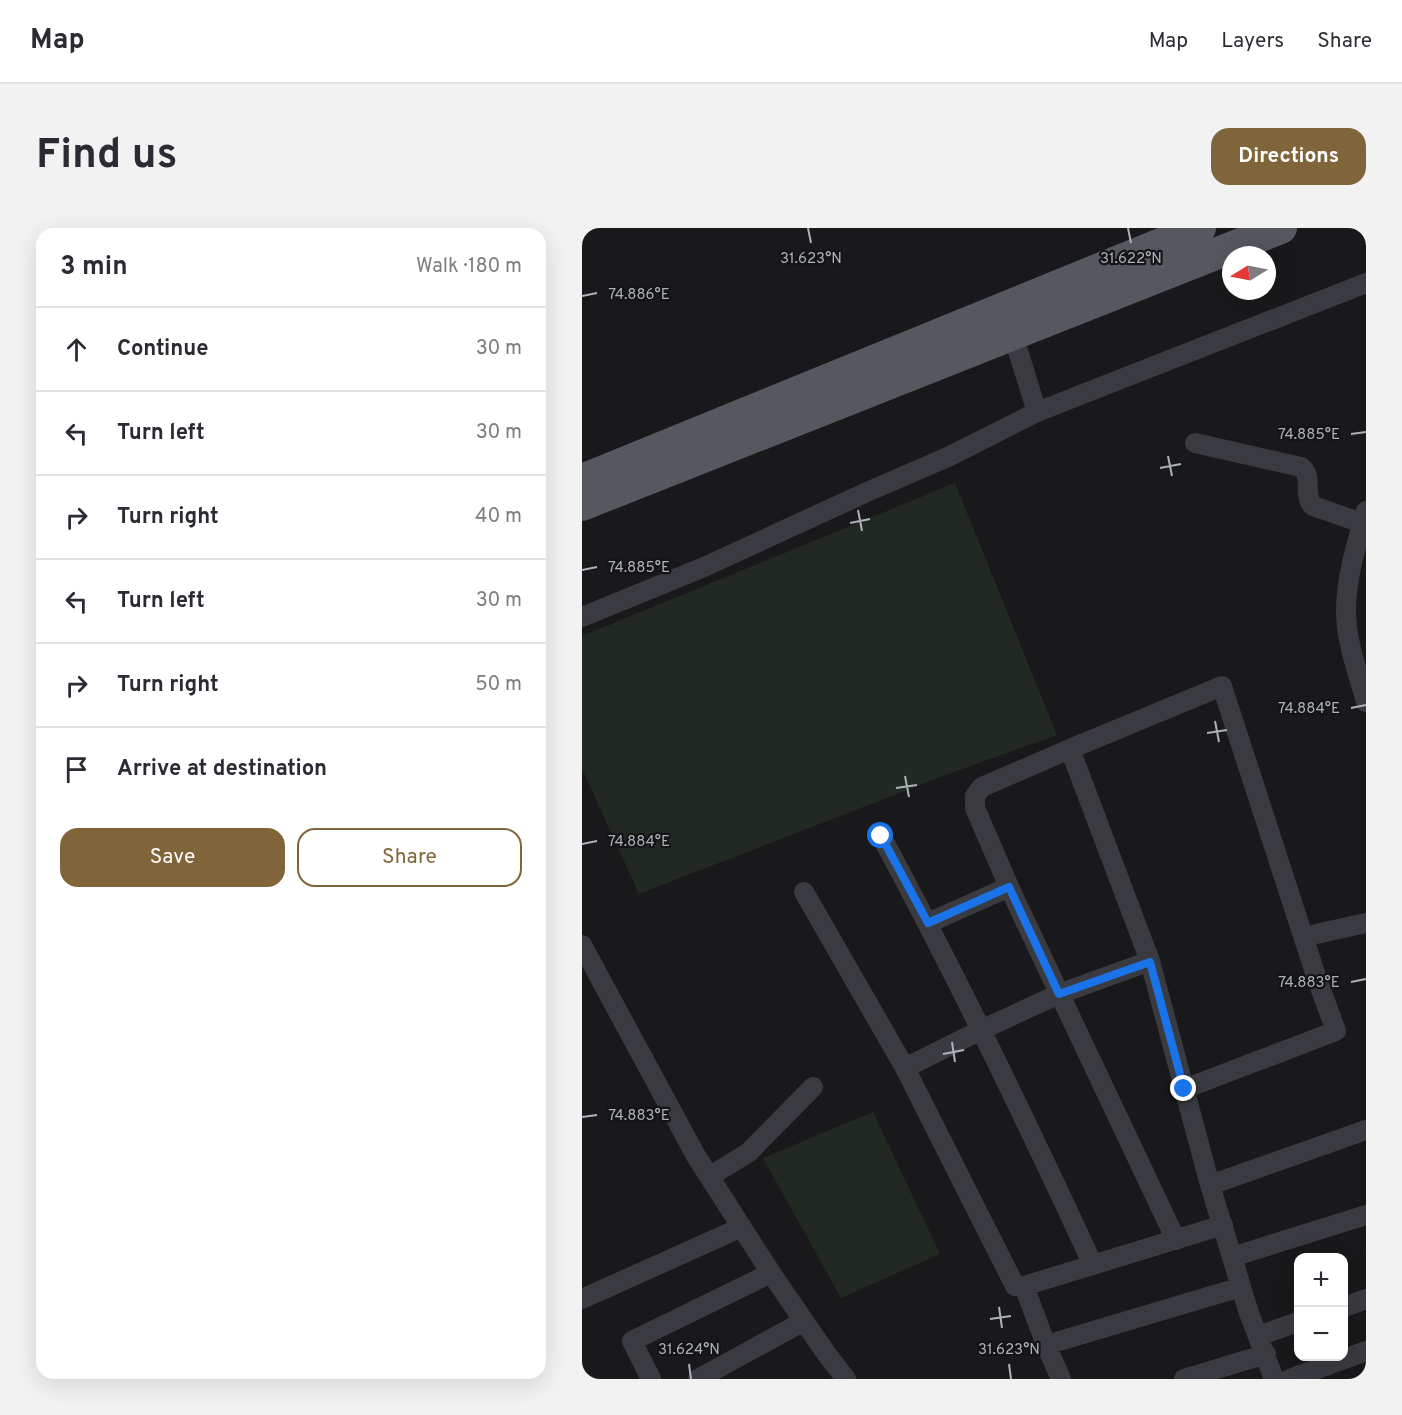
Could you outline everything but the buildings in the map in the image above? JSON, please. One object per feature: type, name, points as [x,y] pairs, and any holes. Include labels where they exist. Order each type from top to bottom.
[{"type":"main road","points":[[582,480],[1200,228]]},
{"type":"main road","points":[[582,505],[1281,228]]},
{"type":"street","points":[[582,617],[704,567],[950,456],[1037,412],[1366,283]]},
{"type":"street","points":[[1013,334],[1037,412]]},
{"type":"street","points":[[1195,442],[1300,467],[1305,470],[1308,497],[1313,506],[1364,517],[1361,549],[1349,580],[1346,611],[1350,645],[1366,702]]},
{"type":"street","points":[[1176,1240],[1009,887],[975,808],[975,796],[982,787],[1222,686],[1336,1031],[1184,1089]]},
{"type":"street","points":[[1070,749],[1150,962],[1210,1185],[1241,1287],[1274,1379]]},
{"type":"street","points":[[881,836],[928,923],[981,1030],[1093,1265]]},
{"type":"street","points":[[928,923],[1009,887]]},
{"type":"street","points":[[804,892],[905,1068],[1015,1286],[1024,1286],[1223,1225]]},
{"type":"street","points":[[1316,934],[1366,923]]},
{"type":"street","points":[[582,945],[696,1156],[771,1273],[846,1379]]},
{"type":"street","points":[[905,1068],[1059,994],[1150,962]]},
{"type":"street","points":[[710,1176],[755,1147],[793,1105],[813,1087]]},
{"type":"street","points":[[1210,1185],[1366,1130]]},
{"type":"street","points":[[1232,1257],[1366,1215]]},
{"type":"street","points":[[582,1299],[742,1227]]},
{"type":"street","points":[[651,1379],[632,1341],[771,1273]]},
{"type":"street","points":[[1024,1286],[1061,1379]]},
{"type":"street","points":[[1046,1345],[1241,1287]]},
{"type":"street","points":[[1348,1305],[1366,1299]]},
{"type":"street","points":[[698,1379],[804,1321]]},
{"type":"street","points":[[1184,1379],[1262,1345],[1294,1325]]},
{"type":"street","points":[[1290,1379],[1366,1351]]},
{"type":"shaded area","points":[[955,483],[1057,735],[954,772],[639,894],[584,773],[582,773],[582,636]]},
{"type":"shaded area","points":[[873,1112],[940,1254],[841,1298],[763,1158]]},
{"type":"route","points":[[881,836],[928,923],[1009,887],[1059,994],[1150,962],[1184,1089]]}]
